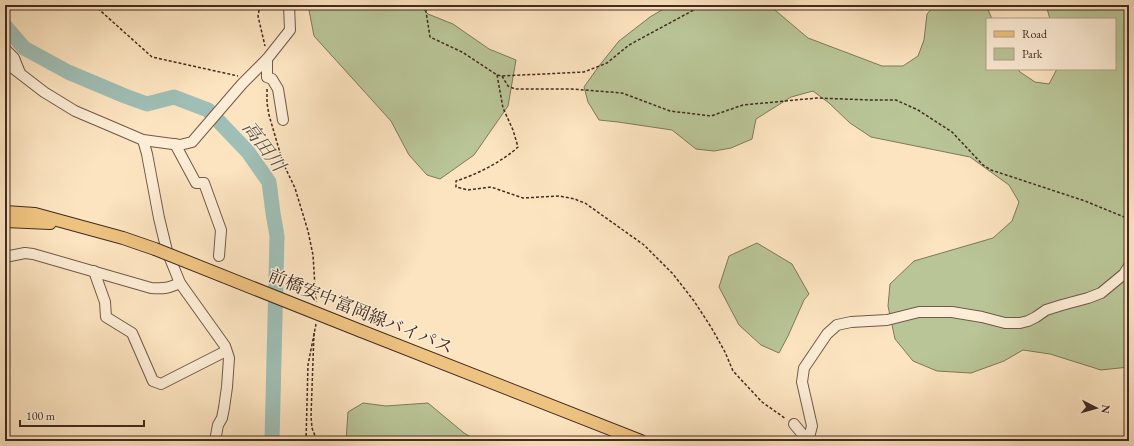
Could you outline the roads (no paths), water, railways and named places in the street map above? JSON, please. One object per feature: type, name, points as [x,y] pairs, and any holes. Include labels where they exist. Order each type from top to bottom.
[{"type":"main road","name":"前橋安中富岡線バイパス","points":[[5,212],[35,214],[123,238],[156,249],[641,441]]},
{"type":"main road","name":"前橋安中富岡線バイパス","points":[[5,220],[33,223],[65,223]]},
{"type":"street","points":[[5,62],[44,92],[75,111],[144,140],[180,145],[192,142],[290,30],[289,5]]},
{"type":"street","points":[[5,49],[14,58],[20,73]]},
{"type":"street","points":[[267,58],[267,77],[272,79],[278,89],[283,120]]},
{"type":"street","points":[[144,140],[163,237],[180,283],[225,346],[229,358],[227,387],[222,418],[218,425],[215,441]]},
{"type":"street","points":[[174,144],[196,183],[204,183],[221,230],[219,256]]},
{"type":"street","points":[[5,257],[25,253],[33,254],[151,288],[169,288],[180,283]]},
{"type":"street","points":[[794,424],[808,441],[812,426],[802,382],[804,368],[827,334],[837,325],[851,322],[887,320],[919,312],[952,312],[1005,323],[1020,323],[1036,317],[1046,310],[1101,293],[1124,274],[1129,266]]},
{"type":"street","points":[[94,271],[105,302],[106,317],[132,333],[153,381],[161,384],[226,351]]},
{"type":"waterway","name":"高田川","points":[[5,26],[24,48],[68,72],[125,96],[147,104],[174,97],[208,110],[248,152],[269,182],[277,236],[272,441]]}]
